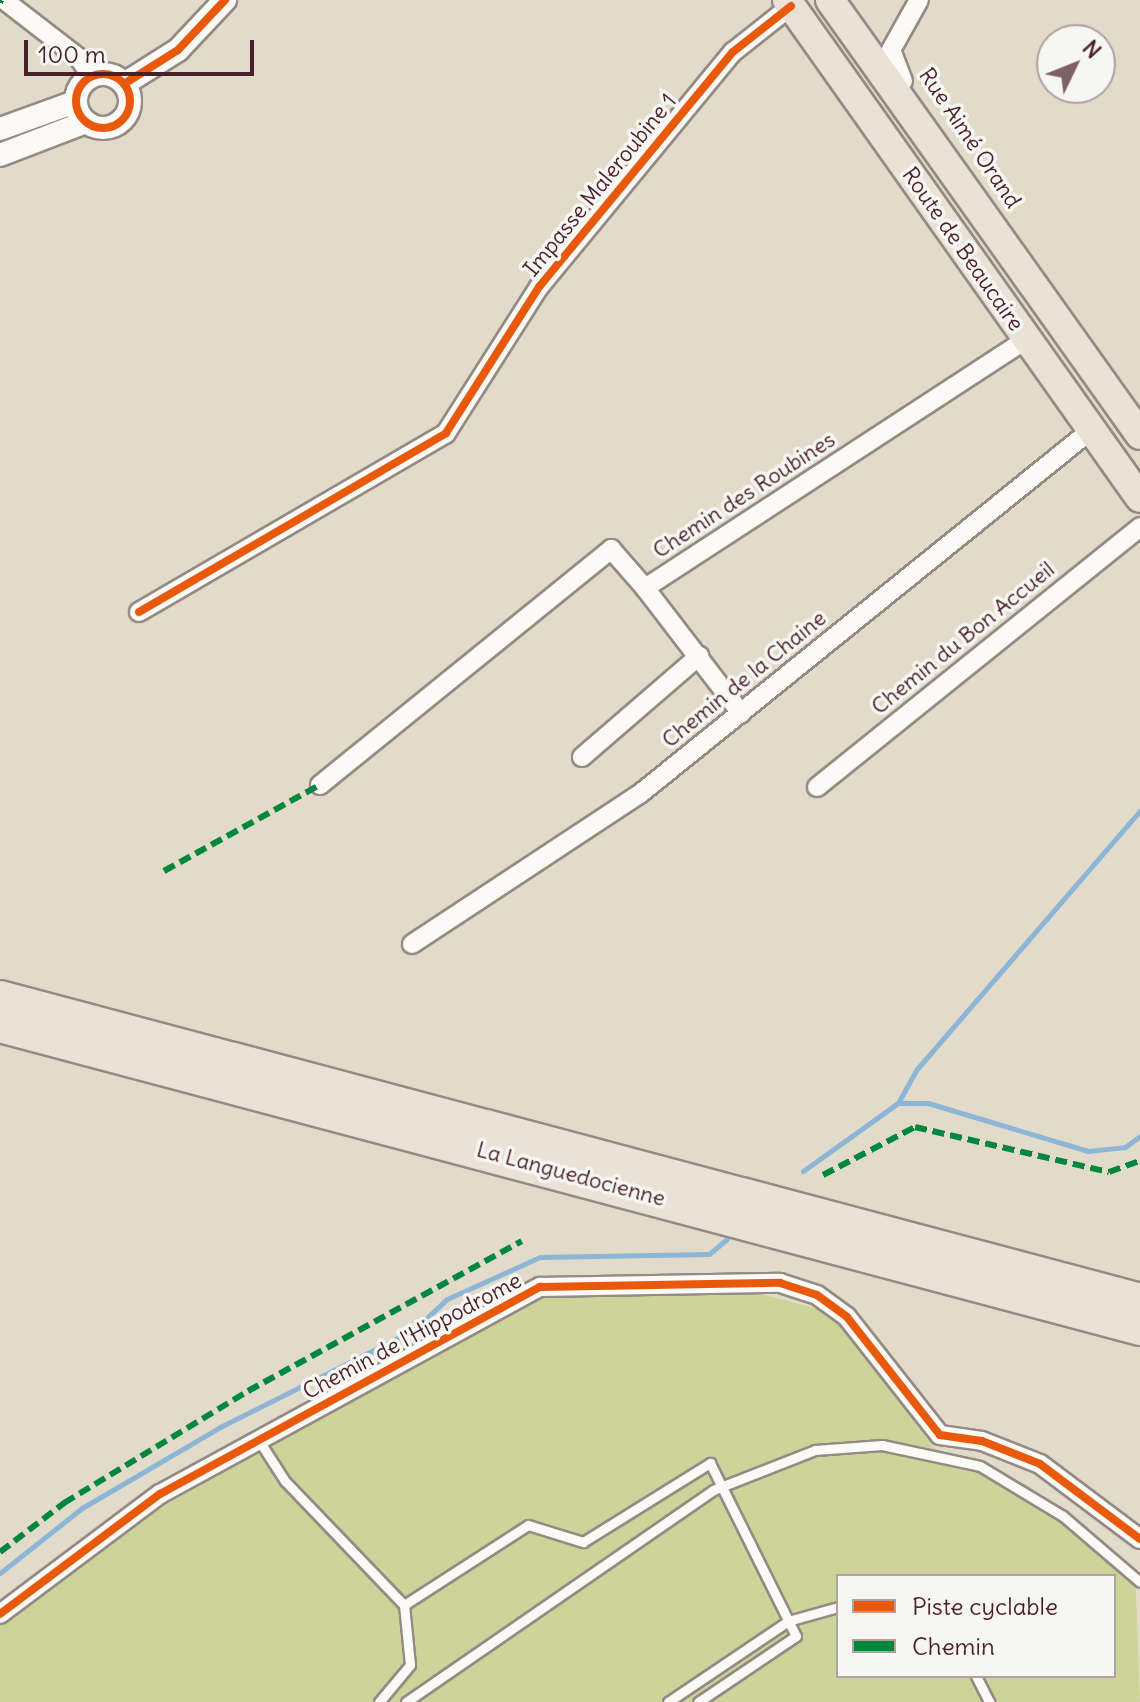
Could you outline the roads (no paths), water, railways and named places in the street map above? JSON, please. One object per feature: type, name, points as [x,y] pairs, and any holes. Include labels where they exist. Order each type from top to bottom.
[{"type":"highway","name":"La Languedocienne","points":[[0,997],[1140,1300]]},
{"type":"highway","name":"La Languedocienne","points":[[0,1026],[1140,1329]]},
{"type":"main road","name":"Route de Beaucaire","points":[[830,0],[1140,435]]},
{"type":"main road","name":"Route de Beaucaire","points":[[789,3],[1140,498]]},
{"type":"street","points":[[4,0],[79,58],[91,76]]},
{"type":"street","points":[[124,84],[178,50],[225,0]]},
{"type":"street","name":"Rue Aimé Orand","points":[[919,0],[895,34],[891,65],[993,211],[1018,262]]},
{"type":"street","name":"Impasse Maleroubine 1","points":[[139,612],[446,433],[539,287],[733,52],[789,3]]},
{"type":"street","points":[[0,155],[86,122],[119,123],[129,109],[124,84],[109,74],[91,76]]},
{"type":"street","points":[[0,129],[75,102],[91,76]]},
{"type":"street","points":[[75,102],[86,122]]},
{"type":"street","name":"Chemin des Roubines","points":[[320,785],[611,549],[645,588],[1027,339]]},
{"type":"street","name":"Chemin de la Chaine","points":[[412,944],[641,793],[1091,430]]},
{"type":"street","name":"Chemin du Bon Accueil","points":[[817,787],[1140,527]]},
{"type":"street","points":[[645,588],[741,713]]},
{"type":"street","points":[[582,757],[699,656]]},
{"type":"street","name":"Chemin de l'Hippodrome","points":[[0,1614],[160,1494],[540,1287],[780,1283],[817,1295],[847,1317],[940,1435],[982,1441],[1040,1464],[1140,1539]]},
{"type":"lane","points":[[257,1439],[285,1481],[404,1605],[410,1665],[379,1702]]},
{"type":"lane","points":[[406,1702],[721,1485],[815,1450],[929,1450],[1024,1489],[1140,1582]]},
{"type":"lane","points":[[404,1605],[528,1525],[583,1542],[710,1463],[796,1636],[698,1702]]},
{"type":"lane","points":[[668,1702],[788,1621],[836,1608]]},
{"type":"lane","points":[[977,1678],[989,1702]]},
{"type":"waterway","points":[[898,1103],[917,1069],[1140,811]]},
{"type":"waterway","points":[[803,1171],[898,1103],[928,1103],[1088,1151],[1125,1147],[1140,1136]]},
{"type":"waterway","points":[[0,1573],[82,1508],[220,1427],[414,1330],[447,1299],[540,1257],[709,1254],[727,1239]]}]
